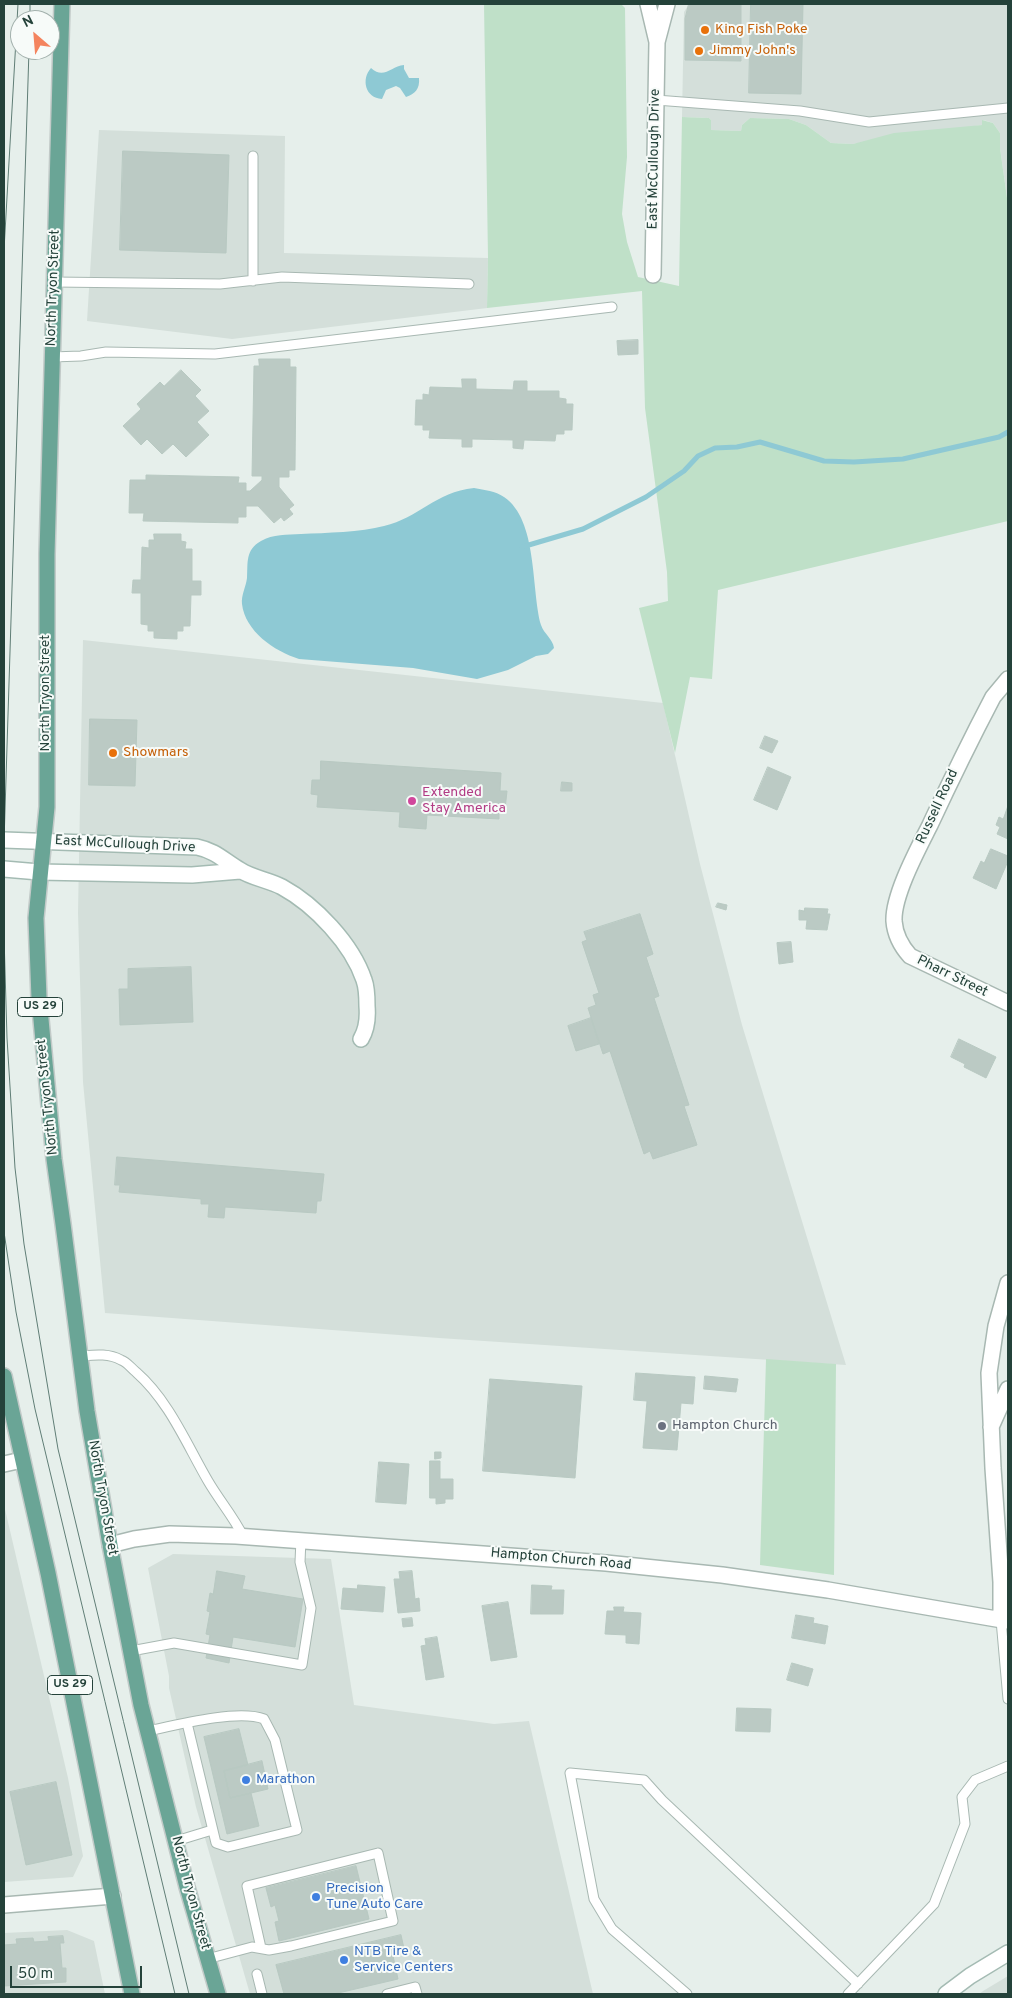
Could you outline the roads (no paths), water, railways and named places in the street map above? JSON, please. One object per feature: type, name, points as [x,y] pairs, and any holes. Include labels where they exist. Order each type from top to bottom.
[{"type":"main road","name":"North Tryon Street","points":[[62,4],[61,114],[54,282],[47,554],[46,807],[36,918],[39,998],[54,1159],[87,1411],[110,1545],[148,1731],[207,1959],[218,1994]]},
{"type":"main road","name":"US 29","points":[[4,1376],[48,1573],[132,1994]]},
{"type":"street","name":"East McCullough Drive","points":[[648,4],[657,42]]},
{"type":"street","name":"East McCullough Drive","points":[[653,275],[657,42],[667,4]]},
{"type":"street","name":"Russell Road","points":[[900,943],[895,931],[895,914],[901,892],[916,854],[992,697],[1008,679]]},
{"type":"street","name":"East McCullough Drive","points":[[4,840],[196,847],[221,856],[240,871],[282,887],[303,901],[322,918],[338,936],[359,967],[365,981],[367,1003],[367,1025],[361,1039]]},
{"type":"street","name":"East McCullough Drive","points":[[4,869],[39,872],[192,875],[240,871]]},
{"type":"street","name":"Pharr Street","points":[[900,943],[910,956],[916,960],[1008,1004]]},
{"type":"street","points":[[1004,1620],[988,1394],[990,1356],[1008,1282]]},
{"type":"street","points":[[991,1428],[1008,1390]]},
{"type":"street","points":[[4,1464],[22,1460]]},
{"type":"street","name":"Hampton Church Road","points":[[110,1545],[134,1539],[170,1534],[242,1536],[611,1564],[722,1575],[835,1591],[1004,1620]]},
{"type":"street","points":[[4,1905],[113,1896]]},
{"type":"street","points":[[946,1994],[970,1976],[1008,1953]]},
{"type":"lane","points":[[656,100],[800,111],[869,122],[1008,108]]},
{"type":"lane","points":[[253,281],[254,156]]},
{"type":"lane","points":[[54,282],[220,284],[282,277],[469,284]]},
{"type":"lane","points":[[52,357],[81,356],[106,352],[215,354],[612,307]]},
{"type":"lane","points":[[80,1356],[116,1357],[124,1361],[148,1383],[166,1407],[209,1483],[234,1520],[242,1536]]},
{"type":"lane","points":[[131,1651],[174,1643],[302,1665],[311,1608],[300,1562],[301,1540]]},
{"type":"lane","points":[[1004,1620],[1008,1699]]},
{"type":"lane","points":[[148,1731],[186,1723],[231,1717],[252,1716],[264,1719],[275,1740],[297,1830],[228,1847],[216,1843],[186,1723]]},
{"type":"lane","points":[[848,1994],[934,1904],[965,1824],[962,1797],[975,1780],[1008,1766]]},
{"type":"lane","points":[[686,1994],[612,1929],[594,1899],[570,1773],[644,1780],[662,1800],[858,1984]]},
{"type":"lane","points":[[176,1841],[212,1830]]},
{"type":"lane","points":[[207,1959],[252,1947],[269,1950],[291,1946],[393,1921],[378,1853],[247,1886],[261,1948]]},
{"type":"lane","points":[[257,1974],[262,1994]]},
{"type":"lane","points":[[387,1994],[415,1987],[417,1994]]},
{"type":"water","points":[[404,65],[409,78],[419,78],[418,88],[414,93],[406,97],[400,88],[396,86],[386,90],[382,99],[376,98],[368,92],[366,77],[371,68],[384,73]]},
{"type":"water","points":[[474,488],[493,492],[504,497],[515,508],[523,522],[532,556],[541,625],[554,648],[548,654],[536,656],[508,670],[477,679],[413,668],[299,659],[280,651],[262,639],[249,623],[244,614],[242,597],[250,553],[252,548],[261,541],[280,535],[332,533],[384,526],[407,517],[448,494]]},
{"type":"waterway","points":[[522,547],[583,529],[646,497],[684,471],[698,456],[715,448],[737,447],[760,442],[824,461],[854,462],[903,459],[999,437],[1008,432]]},
{"type":"tram line","points":[[4,250],[18,4]]},
{"type":"tram line","points":[[30,4],[30,10]]},
{"type":"tram line","points":[[4,842],[29,60]]},
{"type":"tram line","points":[[4,936],[7,1038],[15,1168],[24,1244],[58,1449],[189,1994]]},
{"type":"tram line","points":[[4,1232],[16,1312],[35,1409],[175,1994]]},
{"type":"place","name":"King Fish Poke","points":[[705,30]]},
{"type":"place","name":"Jimmy John's","points":[[699,51]]},
{"type":"place","name":"Showmars","points":[[113,753]]},
{"type":"place","name":"Extended Stay America","points":[[412,801]]},
{"type":"place","name":"Hampton Church","points":[[662,1426]]},
{"type":"place","name":"Marathon","points":[[246,1780]]},
{"type":"place","name":"Precision Tune Auto Care","points":[[316,1897]]},
{"type":"place","name":"NTB Tire & Service Centers","points":[[344,1960]]}]
